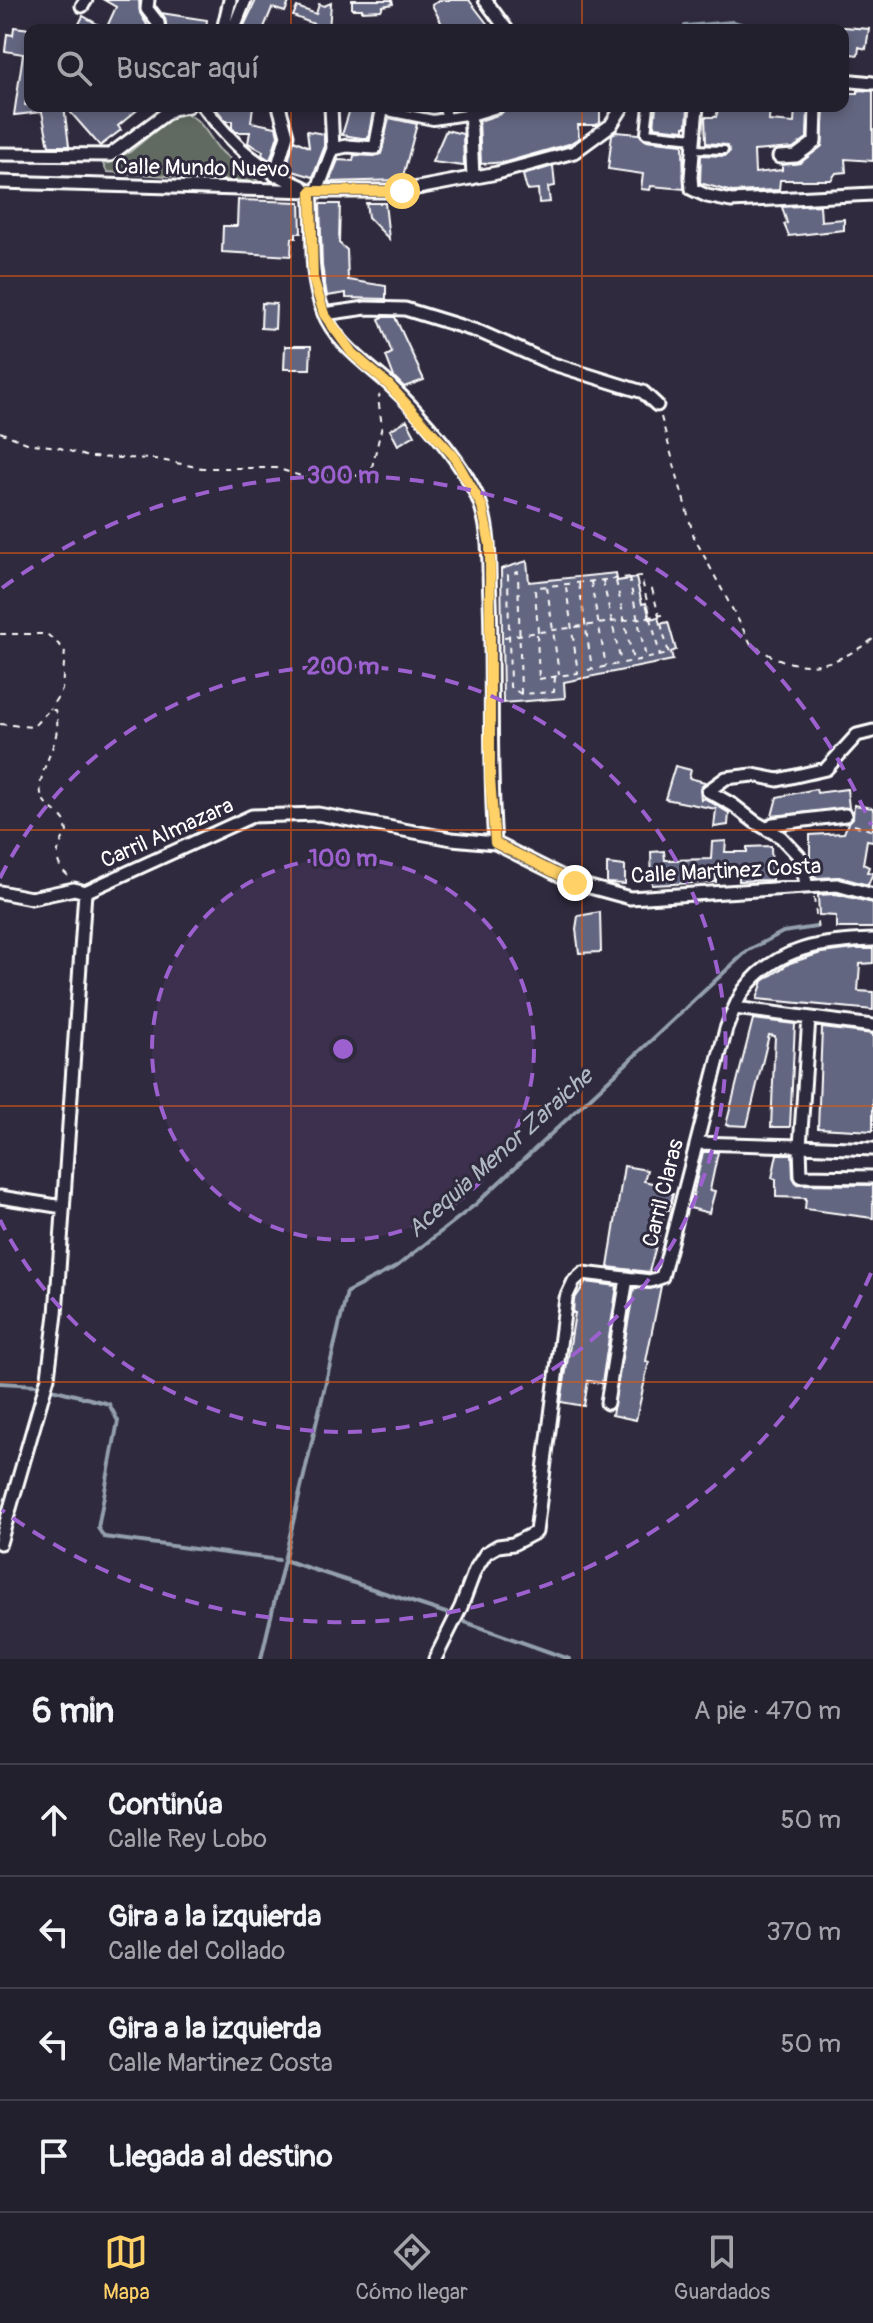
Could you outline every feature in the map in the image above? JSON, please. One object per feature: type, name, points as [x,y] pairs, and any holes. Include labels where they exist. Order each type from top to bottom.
[{"type":"street","points":[[148,0],[147,9],[158,24]]},
{"type":"street","points":[[224,24],[230,0]]},
{"type":"street","points":[[235,24],[245,0]]},
{"type":"street","points":[[485,0],[503,24]]},
{"type":"street","points":[[849,81],[873,83]]},
{"type":"street","name":"Calle Mundo Nuevo","points":[[0,154],[110,155],[168,112]]},
{"type":"street","name":"Calle Mundo Nuevo","points":[[208,112],[230,142],[275,175],[314,191]]},
{"type":"street","points":[[275,175],[287,135],[281,112]]},
{"type":"street","points":[[331,112],[333,149],[314,191],[313,278],[324,314],[352,353],[389,385],[453,455],[482,506],[490,545],[490,778],[495,843]]},
{"type":"street","points":[[333,149],[347,146],[375,148],[382,112]]},
{"type":"street","points":[[400,112],[433,120],[465,112]]},
{"type":"street","points":[[445,112],[447,118]]},
{"type":"street","points":[[471,112],[473,178]]},
{"type":"street","points":[[314,191],[402,191],[473,178],[574,152],[611,125],[619,112]]},
{"type":"street","points":[[648,112],[646,133],[694,144]]},
{"type":"street","points":[[697,112],[692,189],[714,198],[742,201],[873,194]]},
{"type":"street","points":[[779,157],[796,156],[815,142],[816,112]]},
{"type":"street","name":"Calle Mundo Nuevo","points":[[0,182],[314,191]]},
{"type":"street","points":[[324,314],[366,308],[405,309],[480,332],[550,363],[643,392],[657,405]]},
{"type":"street","points":[[810,886],[799,856],[781,837],[708,791],[726,778],[753,775],[778,780],[826,769],[857,735],[873,731]]},
{"type":"street","points":[[857,735],[873,738]]},
{"type":"street","name":"Carril Almazara","points":[[0,892],[31,898],[80,891],[252,816],[318,814],[452,839],[495,843]]},
{"type":"street","points":[[768,830],[773,824],[850,820]]},
{"type":"street","name":"Calle Martinez Costa","points":[[495,843],[575,883],[630,898],[837,885],[873,895]]},
{"type":"street","points":[[0,1543],[48,1377],[56,1314],[80,891]]},
{"type":"street","name":"Carril Claras","points":[[435,1659],[475,1570],[486,1553],[536,1532],[566,1298],[574,1281],[583,1273],[650,1281],[662,1277],[726,1029],[743,991],[774,959],[828,941],[873,940]]},
{"type":"street","points":[[735,1008],[873,1026]]},
{"type":"street","points":[[809,1018],[800,1146],[801,1176],[873,1177]]},
{"type":"street","points":[[697,1143],[873,1149]]},
{"type":"street","points":[[0,1197],[63,1207]]},
{"type":"street","points":[[607,1403],[627,1278]]},
{"type":"lane","points":[[694,144],[724,150]]},
{"type":"path","points":[[0,432],[27,443],[57,447],[88,457],[155,459],[202,468],[276,468],[307,478],[370,475],[382,426],[378,398],[389,385]]},
{"type":"path","points":[[657,405],[672,448],[694,537],[751,644],[767,655],[795,664],[828,664],[845,659],[873,639]]},
{"type":"path","points":[[521,694],[518,572],[508,575],[510,687],[521,694],[554,692],[557,676],[547,587]]},
{"type":"path","points":[[565,586],[578,673],[539,680],[535,591],[539,587],[641,576],[660,656]]},
{"type":"path","points":[[629,578],[647,659]]},
{"type":"path","points":[[616,579],[634,662]]},
{"type":"path","points":[[603,581],[621,664]]},
{"type":"path","points":[[591,582],[606,667]]},
{"type":"path","points":[[579,584],[590,670],[669,652],[651,585]]},
{"type":"path","points":[[491,639],[661,616]]},
{"type":"path","points":[[0,634],[47,634],[65,650],[62,690],[49,710],[33,727],[0,724]]},
{"type":"path","points":[[49,710],[55,710],[59,718],[55,745],[44,769],[41,795],[50,809],[64,819],[67,832],[58,845],[56,857],[80,891]]},
{"type":"path","points":[[850,820],[873,831]]},
{"type":"path","points":[[810,886],[819,934]]},
{"type":"green space","points":[[177,113],[184,113],[196,120],[219,149],[259,182],[107,172],[103,164],[130,152]]},
{"type":"building","points":[[104,0],[139,0],[140,13],[146,24],[108,24],[116,7]]},
{"type":"building","points":[[256,0],[290,0],[285,12],[272,8],[265,24],[245,24]]},
{"type":"building","points":[[352,0],[392,0],[393,4],[383,6],[381,10],[362,11],[352,9]]},
{"type":"building","points":[[441,0],[469,0],[487,24],[442,24],[432,5]]},
{"type":"building","points":[[331,3],[329,24],[314,24],[293,16],[297,7],[316,14],[319,4],[324,6]]},
{"type":"building","points":[[161,13],[207,20],[207,24],[166,24]]},
{"type":"building","points":[[83,16],[97,24],[79,24]]},
{"type":"building","points":[[14,27],[24,28],[24,112],[42,112],[14,115],[23,54],[5,51],[7,34],[13,35]]},
{"type":"building","points":[[849,27],[869,29],[866,49],[859,47],[858,55],[849,54]]},
{"type":"building","points":[[858,90],[873,91],[873,161],[845,159],[846,172],[836,173],[831,180],[780,180],[779,190],[732,192],[700,183],[701,155],[725,156],[730,151],[726,145],[706,143],[705,117],[716,117],[717,112],[770,112],[769,121],[794,123],[795,112],[808,112],[807,138],[793,148],[754,151],[755,173],[782,170],[782,165],[800,163],[822,146],[824,112],[849,112],[849,93],[858,93]]},
{"type":"building","points":[[42,112],[65,112],[69,146],[49,146]]},
{"type":"building","points":[[70,112],[135,112],[118,126],[121,130],[100,146]]},
{"type":"building","points":[[219,112],[252,112],[251,122],[276,127],[278,135],[270,160],[262,155],[263,151],[248,143],[250,132],[236,132],[232,121],[226,121]]},
{"type":"building","points":[[349,112],[373,112],[368,139],[342,135]]},
{"type":"building","points":[[600,112],[600,123],[578,125],[579,138],[569,144],[506,162],[481,164],[479,121],[501,114]]},
{"type":"building","points":[[656,112],[688,112],[684,130],[654,127]]},
{"type":"building","points":[[389,118],[417,124],[402,180],[329,182],[338,160],[353,161],[354,155],[381,154]]},
{"type":"building","points":[[446,130],[463,134],[464,166],[432,162]]},
{"type":"building","points":[[307,131],[324,134],[324,148],[313,177],[286,169],[294,140],[309,147]]},
{"type":"building","points":[[612,134],[639,134],[645,140],[683,144],[684,189],[651,186],[650,190],[641,189],[643,174],[608,169]]},
{"type":"building","points":[[553,166],[555,186],[548,187],[550,202],[539,203],[538,189],[527,190],[523,175]]},
{"type":"building","points":[[238,200],[300,202],[301,233],[296,233],[296,238],[292,238],[291,256],[222,252],[223,226],[237,226]]},
{"type":"building","points":[[366,203],[385,203],[389,239],[368,217]]},
{"type":"building","points":[[320,204],[340,204],[339,243],[347,250],[348,280],[386,286],[386,299],[346,298],[346,293],[327,296],[322,266]]},
{"type":"building","points":[[820,205],[821,221],[844,219],[844,230],[789,236],[782,207]]},
{"type":"building","points":[[262,303],[276,304],[275,329],[261,328]]},
{"type":"building","points":[[395,317],[424,380],[404,387],[394,377],[386,356],[392,353],[379,319]]},
{"type":"building","points":[[285,346],[311,346],[310,369],[284,369]]},
{"type":"building","points":[[407,420],[415,435],[398,445],[390,430]]},
{"type":"building","points":[[527,561],[529,582],[616,573],[617,581],[636,578],[642,604],[646,603],[650,619],[658,617],[660,624],[668,622],[676,650],[671,652],[673,660],[564,682],[565,698],[503,703],[501,569]]},
{"type":"building","points":[[675,766],[691,770],[689,778],[705,782],[700,788],[701,800],[704,798],[729,813],[728,825],[714,827],[716,809],[665,799]]},
{"type":"building","points":[[816,789],[817,793],[847,789],[849,808],[772,816],[777,797]]},
{"type":"building","points":[[854,805],[873,808],[873,841],[867,840],[863,864],[869,867],[867,872],[873,873],[868,885],[839,877],[818,878],[813,875],[810,863],[810,835],[844,833],[853,818]]},
{"type":"building","points":[[726,841],[725,852],[747,852],[747,847],[771,846],[772,880],[739,881],[739,873],[716,873],[716,882],[652,885],[651,852],[664,851],[665,860],[711,859],[712,842]]},
{"type":"building","points":[[607,864],[625,866],[625,884],[607,883]]},
{"type":"building","points":[[836,894],[873,903],[873,928],[836,928],[836,916],[819,915],[818,895]]},
{"type":"building","points":[[600,912],[601,952],[579,953],[578,916]]},
{"type":"building","points":[[873,949],[873,963],[860,964],[858,991],[873,992],[873,1010],[757,999],[763,981],[790,963],[821,953]]},
{"type":"building","points":[[753,1019],[795,1024],[790,1127],[771,1127],[775,1036],[769,1035],[747,1126],[726,1125]]},
{"type":"building","points":[[822,1028],[873,1034],[873,1131],[818,1128]]},
{"type":"building","points":[[703,1152],[718,1152],[710,1190],[715,1191],[709,1213],[690,1208]]},
{"type":"building","points":[[777,1154],[792,1154],[793,1177],[797,1184],[873,1185],[873,1218],[805,1209],[806,1198],[776,1197],[776,1179],[772,1178]]},
{"type":"building","points":[[624,1166],[647,1170],[644,1181],[656,1184],[655,1189],[673,1194],[649,1272],[608,1267]]},
{"type":"building","points":[[586,1282],[617,1286],[602,1383],[588,1381],[584,1406],[561,1402],[575,1313],[574,1300]]},
{"type":"building","points":[[661,1286],[636,1420],[612,1415],[634,1288]]},
{"type":"waterway","name":"Acequia Menor Zaraiche","points":[[709,24],[740,24]]},
{"type":"waterway","name":"Acequia Menor Zaraiche","points":[[261,1659],[347,1292],[396,1267],[476,1204],[747,951],[783,932],[816,927]]},
{"type":"waterway","points":[[0,1383],[36,1385]]},
{"type":"waterway","points":[[52,1389],[109,1404],[118,1421],[98,1528],[104,1537],[279,1560]]},
{"type":"waterway","points":[[287,1561],[452,1615]]},
{"type":"waterway","points":[[465,1622],[569,1659]]},
{"type":"route","points":[[402,191],[311,191],[313,278],[324,314],[352,353],[389,385],[453,455],[482,506],[490,545],[490,778],[495,843],[575,883]]}]
